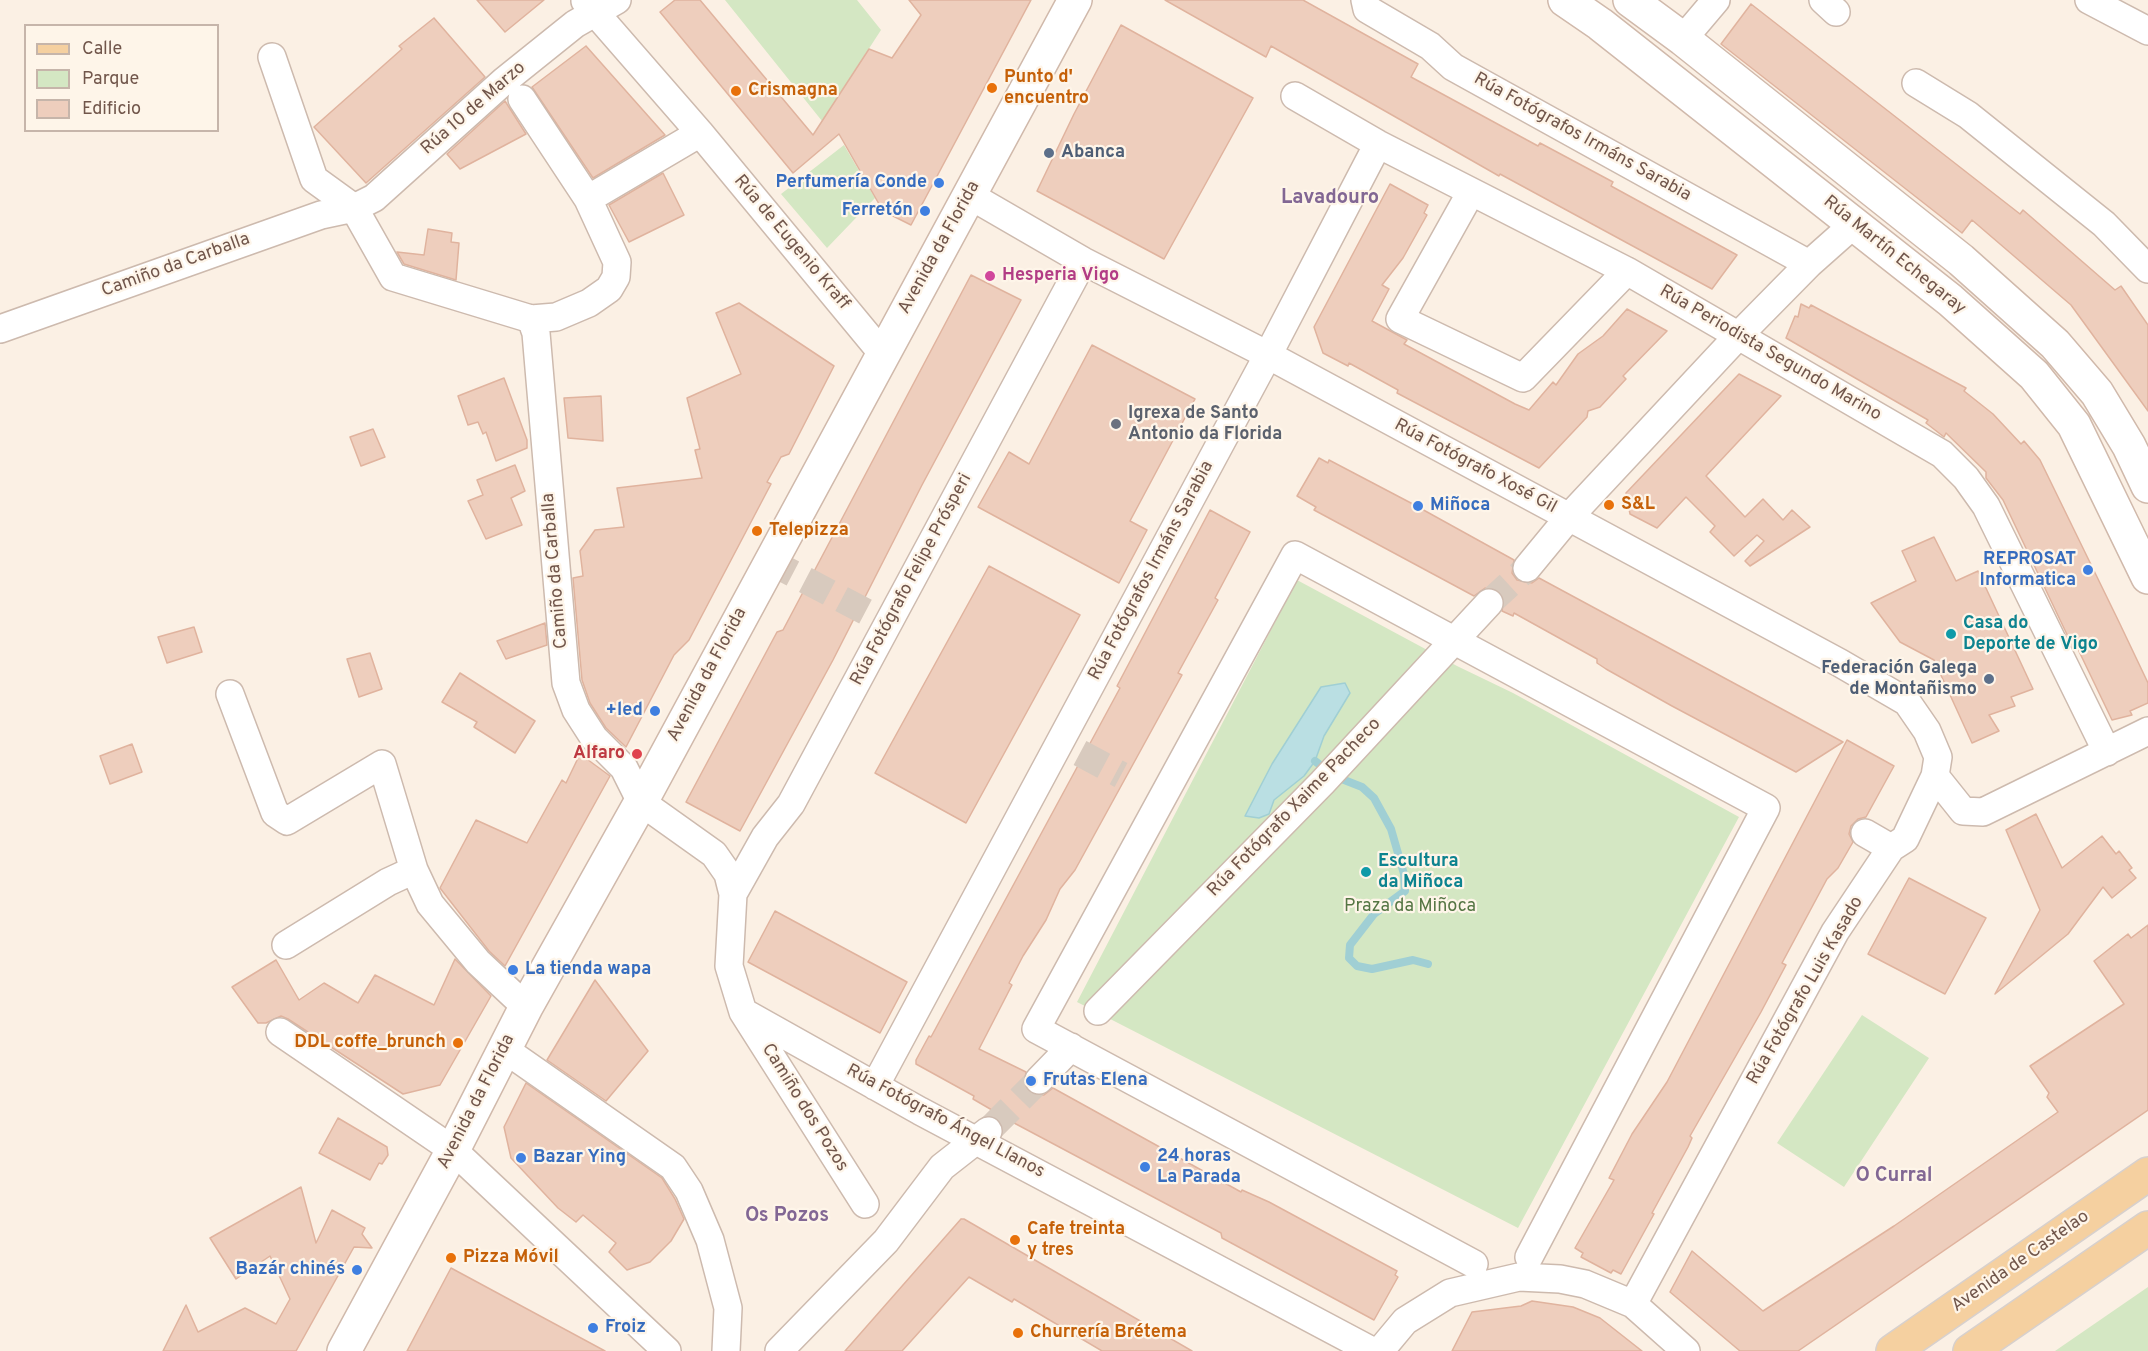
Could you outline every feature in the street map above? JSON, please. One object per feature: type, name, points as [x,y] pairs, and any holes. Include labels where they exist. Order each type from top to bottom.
[{"type":"main road","name":"Avenida da Florida","points":[[344,1351],[453,1150],[526,1007],[640,802],[1075,0]]},
{"type":"main road","name":"Rúa Martín Echegaray","points":[[1565,0],[1787,170],[1853,225],[1950,300],[2034,375],[2074,425],[2148,576]]},
{"type":"main road","name":"Rúa Martín Echegaray","points":[[1630,0],[1683,39],[1983,278],[2055,344],[2097,393],[2129,446],[2148,486]]},
{"type":"main road","name":"Avenida de Castelao","points":[[1893,1351],[2148,1174]]},
{"type":"main road","points":[[1970,1351],[2148,1228]]},
{"type":"street","name":"Rúa Fotógrafos Irmáns Sarabia","points":[[1365,0],[1367,9],[1430,46],[1453,67],[1809,264]]},
{"type":"street","points":[[1683,39],[1716,0]]},
{"type":"street","points":[[2089,0],[2148,32]]},
{"type":"street","name":"Rúa de Eugenio Kraff","points":[[599,4],[700,133],[882,353]]},
{"type":"street","name":"Rúa 10 de Marzo","points":[[354,208],[374,198],[513,74],[599,4]]},
{"type":"street","points":[[272,57],[314,179],[354,208],[393,277],[531,319],[556,317],[589,303],[609,289],[616,277],[617,261],[588,199],[522,99]]},
{"type":"street","points":[[1916,83],[1976,121],[2104,224],[2148,269]]},
{"type":"street","name":"Rúa Periodista Segundo Marino","points":[[1294,96],[1378,144],[1627,271],[1942,454],[1966,478],[1986,506],[2107,752]]},
{"type":"street","points":[[588,199],[700,133]]},
{"type":"street","name":"Rúa Fotógrafos Irmáns Sarabia","points":[[875,1086],[1070,748],[1268,355],[1378,144]]},
{"type":"street","points":[[1471,192],[1400,319],[1524,378],[1627,271]]},
{"type":"street","name":"Rúa Fotógrafo Xosé Gil","points":[[969,195],[1083,261],[1268,355],[1840,663],[1907,702],[1927,731],[1938,757],[1935,776]]},
{"type":"street","name":"Camiño da Carballa","points":[[0,329],[321,215],[354,208]]},
{"type":"street","points":[[1527,567],[1569,517],[1739,335],[1809,264],[1853,225]]},
{"type":"street","name":"Rúa Fotógrafo Felipe Prósperi","points":[[733,894],[765,837],[797,794],[1083,261]]},
{"type":"street","name":"Camiño da Carballa","points":[[531,319],[537,333],[566,683],[576,710],[594,738],[624,768],[640,802]]},
{"type":"street","points":[[1474,1264],[1036,1029],[1294,555],[1766,808],[1529,1257]]},
{"type":"street","name":"Rúa Fotógrafo Xaime Pacheco","points":[[1098,1011],[1329,774],[1489,603]]},
{"type":"street","points":[[230,694],[275,813],[287,821],[382,764],[414,870],[430,904],[449,930],[526,1007]]},
{"type":"street","points":[[1935,776],[1963,811],[1983,812],[2148,731]]},
{"type":"street","name":"Rúa Fotógrafo Luis Kasado","points":[[1633,1304],[1835,932],[1891,848],[1905,839],[1935,776]]},
{"type":"street","points":[[640,802],[714,854],[728,874],[733,894],[729,966],[743,1012]]},
{"type":"street","points":[[1865,832],[1891,848]]},
{"type":"street","points":[[286,945],[388,882],[414,870]]},
{"type":"street","name":"Rúa Fotógrafo Ángel Llanos","points":[[743,1012],[875,1086],[983,1134],[1388,1348]]},
{"type":"street","name":"Camiño dos Pozos","points":[[743,1012],[865,1204]]},
{"type":"street","points":[[280,1032],[453,1150],[667,1351]]},
{"type":"street","points":[[1039,1080],[1071,1047]]},
{"type":"street","points":[[504,1049],[673,1167],[689,1191],[710,1240],[728,1308],[726,1351]]},
{"type":"street","points":[[779,1351],[886,1241],[942,1167],[983,1134]]},
{"type":"street","points":[[1388,1348],[1405,1321],[1450,1293],[1502,1279],[1519,1277],[1560,1279],[1585,1284],[1633,1304],[1686,1351]]},
{"type":"green space","points":[[725,0],[857,0],[881,30],[822,121]]},
{"type":"green space","points":[[844,145],[875,198],[827,248],[781,194]]},
{"type":"green space","name":"Praza da Miñoca","points":[[1297,580],[1457,666],[1513,693],[1739,817],[1518,1228],[1077,1002]]},
{"type":"green space","points":[[1862,1015],[1929,1058],[1844,1187],[1777,1143]]},
{"type":"green space","points":[[2148,1287],[2148,1351],[2055,1351]]},
{"type":"water","points":[[1345,683],[1350,693],[1324,736],[1315,761],[1304,776],[1274,800],[1269,814],[1259,818],[1245,816],[1272,764],[1321,687]]},
{"type":"building","points":[[477,0],[544,0],[505,32]]},
{"type":"building","points":[[675,0],[700,0],[813,135],[869,49],[892,58],[921,15],[909,0],[1031,0],[911,225],[883,211],[839,134],[793,173],[660,12]]},
{"type":"building","points":[[1165,0],[1303,0],[1418,64],[1411,77],[1538,146],[1540,143],[1613,182],[1611,186],[1737,255],[1712,289],[1500,174],[1499,176],[1271,46],[1266,57]]},
{"type":"building","points":[[1751,4],[2020,214],[2023,210],[2115,290],[2121,286],[2148,325],[2148,411],[2071,305],[1972,220],[1962,233],[1721,44]]},
{"type":"building","points":[[434,18],[485,77],[366,183],[314,127],[402,49],[399,46]]},
{"type":"building","points":[[1121,25],[1253,98],[1164,259],[1037,191]]},
{"type":"building","points":[[586,46],[665,135],[593,178],[532,87]]},
{"type":"building","points":[[505,101],[526,134],[460,169],[447,154]]},
{"type":"building","points":[[663,173],[684,215],[629,242],[609,205]]},
{"type":"building","points":[[1390,184],[1428,205],[1424,213],[1427,215],[1403,258],[1382,285],[1389,289],[1372,321],[1407,340],[1404,344],[1515,404],[1529,410],[1553,382],[1556,385],[1578,354],[1603,336],[1627,309],[1667,331],[1623,376],[1626,379],[1600,407],[1588,411],[1587,417],[1539,468],[1397,393],[1398,390],[1349,363],[1348,366],[1323,353],[1314,327]]},
{"type":"building","points":[[428,229],[452,233],[451,242],[459,243],[456,280],[404,264],[397,252],[424,255]]},
{"type":"building","points":[[971,275],[1021,300],[922,485],[833,660],[740,831],[686,802],[777,632],[783,630]]},
{"type":"building","points":[[739,303],[834,366],[789,454],[781,457],[767,482],[771,484],[689,640],[674,655],[626,747],[606,728],[590,703],[582,680],[573,578],[583,576],[580,551],[595,530],[624,527],[617,488],[702,478],[695,450],[700,449],[687,398],[741,374],[716,313]]},
{"type":"building","points":[[1801,304],[1809,308],[1811,305],[1966,388],[1964,391],[1993,414],[2021,444],[2024,441],[2040,460],[2148,683],[2148,703],[2130,711],[2132,715],[2112,720],[2075,643],[2072,645],[2003,500],[1986,478],[1986,472],[1946,433],[1944,437],[1926,423],[1928,420],[1786,338],[1795,316],[1798,317]]},
{"type":"building","points":[[1092,345],[1195,399],[1130,521],[1147,530],[1119,583],[978,507],[1009,452],[1029,464]]},
{"type":"building","points":[[1739,374],[1781,396],[1706,476],[1745,517],[1763,499],[1783,520],[1792,510],[1810,527],[1750,566],[1745,561],[1764,541],[1757,535],[1734,556],[1710,532],[1715,526],[1686,497],[1657,528],[1630,514],[1626,493]]},
{"type":"building","points":[[504,378],[527,440],[527,448],[496,461],[486,432],[483,434],[478,422],[468,425],[458,396]]},
{"type":"building","points":[[601,396],[603,441],[568,438],[564,398]]},
{"type":"building","points":[[373,429],[385,457],[361,466],[350,437]]},
{"type":"building","points":[[1319,458],[1328,463],[1329,460],[1514,560],[1512,573],[1517,580],[1532,583],[1539,578],[1843,742],[1796,772],[1672,706],[1606,669],[1597,663],[1597,659],[1514,613],[1513,616],[1502,611],[1504,599],[1499,591],[1485,588],[1474,596],[1314,510],[1316,507],[1297,496]]},
{"type":"building","points":[[515,465],[525,491],[511,498],[522,525],[486,539],[468,501],[483,495],[477,480]]},
{"type":"building","points":[[1210,510],[1250,532],[1215,598],[1218,600],[1178,673],[1182,675],[1075,870],[1060,889],[1046,920],[1023,956],[1009,983],[1012,985],[979,1049],[1026,1072],[1024,1085],[1035,1095],[1044,1095],[1053,1088],[1241,1192],[1242,1190],[1269,1202],[1397,1271],[1395,1275],[1398,1277],[1374,1320],[1222,1238],[1221,1233],[1016,1124],[973,1099],[974,1096],[916,1064],[929,1036],[931,1037],[1120,688],[1117,686]]},
{"type":"building","name":"Casa do Deporte de Vigo","points":[[1934,537],[1956,581],[1978,571],[2033,689],[2011,697],[2015,706],[1989,715],[1999,731],[1972,743],[1934,660],[1900,642],[1871,603],[1916,581],[1902,551]]},
{"type":"building","points":[[989,566],[1080,615],[966,823],[875,773]]},
{"type":"building","points":[[545,623],[547,645],[506,659],[497,641]]},
{"type":"building","points":[[194,627],[202,652],[167,663],[158,637]]},
{"type":"building","points":[[370,653],[382,689],[359,697],[347,659]]},
{"type":"building","points":[[460,673],[535,721],[515,753],[474,727],[477,722],[442,702]]},
{"type":"building","points":[[1847,740],[1894,766],[1866,817],[1858,819],[1851,826],[1849,834],[1853,842],[1838,868],[1827,879],[1782,963],[1786,965],[1690,1136],[1692,1138],[1688,1147],[1621,1274],[1613,1270],[1611,1273],[1581,1257],[1583,1253],[1575,1248],[1614,1180],[1609,1178],[1632,1134],[1667,1082]]},
{"type":"building","points":[[132,744],[142,772],[110,784],[100,756]]},
{"type":"building","points":[[580,754],[610,776],[505,966],[489,951],[440,888],[476,820],[527,843],[562,780],[566,783]]},
{"type":"building","points":[[2036,814],[2062,868],[2102,836],[2116,854],[2119,851],[2132,868],[2129,870],[2136,878],[2112,898],[2103,887],[2068,934],[1995,994],[2040,910],[2006,830]]},
{"type":"building","points":[[1909,878],[1986,918],[1945,994],[1868,954]]},
{"type":"building","points":[[775,911],[907,982],[880,1033],[748,962]]},
{"type":"building","points":[[2148,925],[2148,1110],[1798,1351],[1740,1351],[1670,1292],[1692,1251],[1763,1311],[1894,1226],[2058,1112],[2047,1097],[2049,1093],[2030,1066],[2124,1004],[2094,961],[2128,934],[2131,938]]},
{"type":"building","points":[[455,959],[491,996],[440,1085],[403,1094],[288,1019],[281,1016],[266,1023],[258,1023],[232,987],[276,960],[299,1000],[324,983],[358,1003],[375,975],[434,1005]]},
{"type":"building","points":[[595,980],[648,1051],[606,1101],[547,1060]]},
{"type":"building","points":[[526,1083],[662,1178],[684,1219],[671,1241],[650,1262],[627,1270],[609,1252],[616,1243],[583,1215],[576,1222],[558,1208],[511,1158],[504,1127]]},
{"type":"building","points":[[338,1118],[387,1147],[388,1155],[382,1164],[379,1163],[370,1180],[319,1153]]},
{"type":"building","points":[[301,1187],[316,1243],[332,1210],[365,1228],[362,1234],[372,1248],[354,1247],[296,1351],[163,1351],[186,1305],[198,1332],[245,1308],[276,1324],[290,1299],[270,1256],[236,1279],[210,1238]]},
{"type":"building","points":[[961,1219],[1192,1351],[1102,1351],[1014,1299],[1012,1302],[969,1277],[902,1351],[845,1351]]},
{"type":"building","points":[[451,1268],[605,1351],[407,1351]]},
{"type":"building","points":[[1532,1301],[1573,1307],[1600,1318],[1642,1351],[1452,1351],[1472,1312],[1521,1306]]},
{"type":"waterway","points":[[1315,761],[1334,776],[1362,787],[1374,798],[1391,829],[1404,874],[1405,891],[1374,914],[1350,945],[1349,958],[1357,966],[1372,969],[1413,960],[1428,964]]},
{"type":"tunnel","points":[[769,561],[889,624]]},
{"type":"tunnel","points":[[1489,603],[1527,568]]},
{"type":"tunnel","points":[[1080,753],[1121,775]]},
{"type":"tunnel","points":[[991,1128],[1039,1080]]},
{"type":"place","name":"Punto d' encuentro","points":[[992,88]]},
{"type":"place","name":"Crismagna","points":[[736,91]]},
{"type":"place","name":"Abanca","points":[[1049,153]]},
{"type":"place","name":"Perfumería Conde","points":[[939,183]]},
{"type":"place","name":"Ferretón","points":[[925,211]]},
{"type":"place","name":"Hesperia Vigo","points":[[990,276]]},
{"type":"place","name":"Igrexa de Santo Antonio da Florida","points":[[1116,424]]},
{"type":"place","name":"S&L","points":[[1609,505]]},
{"type":"place","name":"Miñoca","points":[[1418,506]]},
{"type":"place","name":"Telepizza","points":[[757,531]]},
{"type":"place","name":"REPROSAT Informatica","points":[[2088,570]]},
{"type":"place","name":"Casa do Deporte de Vigo","points":[[1951,634]]},
{"type":"place","name":"Federación Galega de Montañismo","points":[[1989,679]]},
{"type":"place","name":"+led","points":[[655,711]]},
{"type":"place","name":"Alfaro","points":[[637,754]]},
{"type":"place","name":"Escultura da Miñoca","points":[[1366,872]]},
{"type":"place","name":"La tienda wapa","points":[[513,970]]},
{"type":"place","name":"DDL coffe_brunch","points":[[458,1043]]},
{"type":"place","name":"Frutas Elena","points":[[1031,1081]]},
{"type":"place","name":"Bazar Ying","points":[[521,1158]]},
{"type":"place","name":"24 horas La Parada","points":[[1145,1167]]},
{"type":"place","name":"Cafe treinta y tres","points":[[1015,1240]]},
{"type":"place","name":"Pizza Móvil","points":[[451,1258]]},
{"type":"place","name":"Bazár chinés","points":[[357,1270]]},
{"type":"place","name":"Froiz","points":[[593,1328]]},
{"type":"place","name":"Churrería Brétema","points":[[1018,1333]]},
{"type":"district","name":"Lavadouro","points":[[1330,199]]},
{"type":"district","name":"O Curral","points":[[1894,1177]]},
{"type":"district","name":"Os Pozos","points":[[787,1217]]}]
